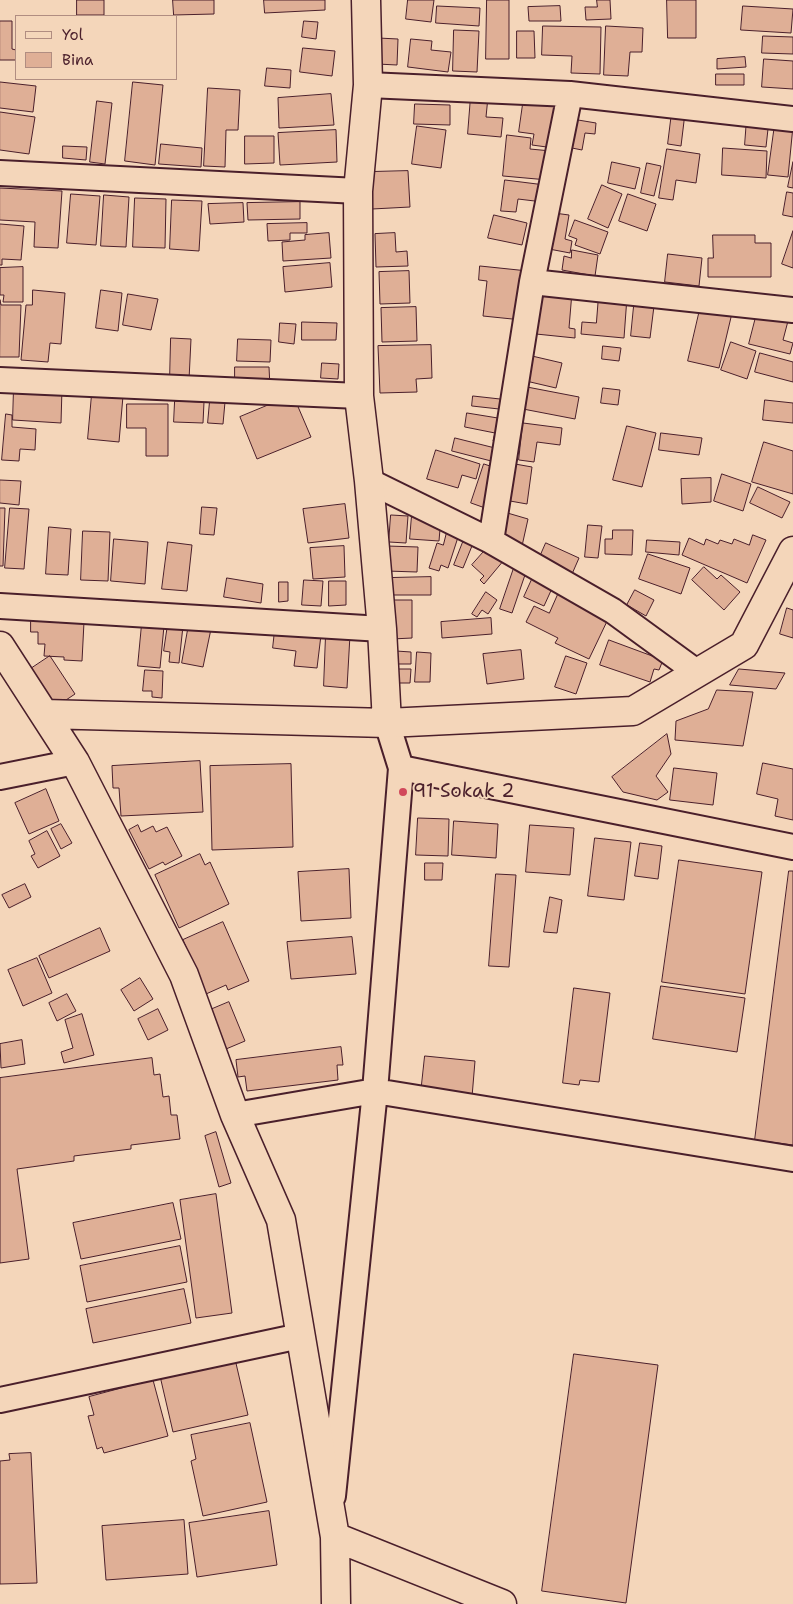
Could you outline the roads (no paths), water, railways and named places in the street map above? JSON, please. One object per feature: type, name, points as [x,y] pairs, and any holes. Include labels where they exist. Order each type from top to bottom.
[{"type":"street","points":[[333,1526],[375,1091],[401,768],[387,723],[382,629],[369,481],[359,396],[358,191],[368,85],[366,0]]},
{"type":"street","points":[[368,85],[570,94],[793,119]]},
{"type":"street","points":[[491,541],[532,282],[570,94]]},
{"type":"street","points":[[0,173],[358,191]]},
{"type":"street","points":[[532,282],[793,310]]},
{"type":"street","points":[[0,380],[359,396]]},
{"type":"street","points":[[369,481],[491,541],[613,611],[698,673]]},
{"type":"street","points":[[44,714],[387,723],[633,711],[744,645],[793,551]]},
{"type":"street","points":[[0,606],[382,629]]},
{"type":"street","points":[[0,646],[75,762],[184,975],[235,1115],[281,1220],[333,1526],[336,1604]]},
{"type":"street","points":[[0,777],[75,762]]},
{"type":"street","points":[[401,768],[793,847]]},
{"type":"street","points":[[235,1115],[375,1091],[793,1159]]},
{"type":"street","points":[[0,1400],[300,1336]]},
{"type":"street","points":[[333,1526],[502,1604]]},
{"type":"place","name":"91 Sokak 2","points":[[403,792]]}]
